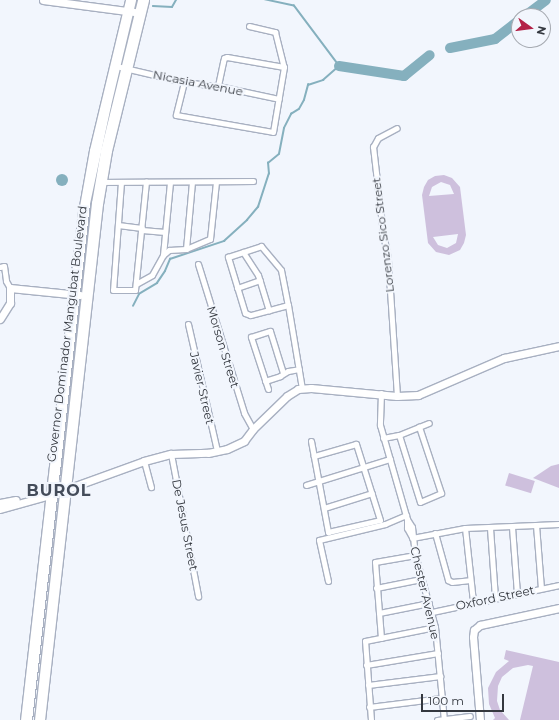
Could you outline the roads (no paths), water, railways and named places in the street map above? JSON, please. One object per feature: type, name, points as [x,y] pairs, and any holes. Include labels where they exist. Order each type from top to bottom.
[{"type":"main road","points":[[43,0],[127,10],[140,13]]},
{"type":"main road","name":"Governor Dominador Mangubat Boulevard","points":[[38,720],[65,489],[84,296],[96,195],[100,182],[100,151],[127,10],[132,0]]},
{"type":"main road","name":"Governor Dominador Mangubat Boulevard","points":[[28,720],[51,493],[86,194],[127,68],[140,13],[141,0]]},
{"type":"main road","points":[[0,319],[10,303],[10,290],[84,296]]},
{"type":"main road","points":[[0,509],[65,489],[144,461],[172,454],[217,452],[244,441],[253,429],[287,396],[302,389],[381,393],[397,396],[418,396],[504,358],[559,346]]},
{"type":"main road","points":[[0,504],[51,493]]},
{"type":"main road","points":[[40,608],[50,609]]},
{"type":"main road","points":[[480,720],[473,637],[474,630],[480,625],[559,608]]},
{"type":"street","name":"Governor Dominador Mangubat Boulevard","points":[[86,194],[92,150],[127,10],[128,0]]},
{"type":"street","name":"Governor Dominador Mangubat Boulevard","points":[[140,13],[146,0]]},
{"type":"street","points":[[184,82],[176,115],[273,132],[284,67],[275,32],[249,26]]},
{"type":"street","points":[[218,86],[224,58],[227,57],[284,67]]},
{"type":"street","name":"Nicasia Avenue","points":[[116,66],[184,82],[218,86],[279,99]]},
{"type":"street","name":"Governor Dominador Mangubat Boulevard","points":[[42,720],[65,489],[100,182],[127,68]]},
{"type":"street","name":"Lorenzo Sico Street","points":[[397,128],[378,138],[373,147],[383,233],[388,260],[397,396]]},
{"type":"street","points":[[100,182],[253,181]]},
{"type":"street","points":[[121,182],[113,290],[135,290],[146,182]]},
{"type":"street","points":[[163,255],[170,182]]},
{"type":"street","points":[[186,249],[192,182]]},
{"type":"street","points":[[136,284],[152,275],[163,255],[168,250],[186,249],[210,239],[216,182]]},
{"type":"street","points":[[86,194],[96,195]]},
{"type":"street","points":[[118,226],[165,232]]},
{"type":"street","points":[[288,305],[250,315],[245,313],[236,288],[228,257],[262,246],[281,270],[288,305],[302,389]]},
{"type":"street","points":[[243,252],[260,280],[269,310]]},
{"type":"street","name":"Morson Street","points":[[198,264],[244,413],[253,429]]},
{"type":"street","points":[[0,267],[4,266],[6,281],[10,290]]},
{"type":"street","points":[[236,288],[260,280]]},
{"type":"street","name":"Javier Street","points":[[188,324],[217,452]]},
{"type":"street","points":[[268,389],[251,336],[270,331],[283,373]]},
{"type":"street","points":[[266,381],[280,376],[283,373],[299,369]]},
{"type":"street","name":"Chester Avenue","points":[[381,393],[379,417],[383,438],[406,517],[412,527],[415,555],[435,626],[444,720]]},
{"type":"street","points":[[383,438],[399,435],[429,424]]},
{"type":"street","points":[[399,435],[420,502],[441,493],[419,427]]},
{"type":"street","points":[[311,442],[328,532],[380,520],[356,444],[314,456]]},
{"type":"street","name":"De Jesus Street","points":[[172,454],[198,596]]},
{"type":"street","points":[[306,485],[390,459]]},
{"type":"street","points":[[144,461],[151,487]]},
{"type":"street","name":"Governor Dominador Mangubat Boulevard","points":[[22,720],[51,493]]},
{"type":"street","points":[[324,508],[372,493]]},
{"type":"street","points":[[328,581],[319,540],[385,524],[406,517]]},
{"type":"street","points":[[412,538],[465,528],[559,524]]},
{"type":"street","points":[[536,525],[541,588]]},
{"type":"street","points":[[512,527],[517,593]]},
{"type":"street","points":[[465,528],[473,602]]},
{"type":"street","points":[[490,528],[495,598]]},
{"type":"street","points":[[435,533],[448,580],[452,582],[470,580]]},
{"type":"street","points":[[381,638],[374,562],[415,555]]},
{"type":"street","points":[[376,588],[421,579]]},
{"type":"street","name":"Oxford Street","points":[[432,612],[473,602],[559,585]]},
{"type":"street","points":[[379,613],[429,603]]},
{"type":"street","points":[[371,720],[365,641],[435,626]]},
{"type":"street","points":[[366,665],[438,653]]},
{"type":"street","points":[[368,685],[440,676]]},
{"type":"street","points":[[369,707],[442,698]]},
{"type":"street","points":[[437,720],[470,716]]},
{"type":"water","points":[[60,174],[64,174],[68,180],[64,186],[60,186],[56,182],[56,178]]},
{"type":"waterway","points":[[153,6],[172,7],[176,0]]},
{"type":"waterway","points":[[133,306],[139,294],[157,283],[165,271],[170,259],[224,241],[247,220],[258,207],[269,174],[268,163],[279,154],[284,128],[291,114],[299,109],[304,100],[308,85],[323,80],[339,66],[294,6],[266,0]]},
{"type":"waterway","points":[[536,8],[546,0]]},
{"type":"waterway","points":[[450,48],[495,39],[511,26]]},
{"type":"waterway","points":[[339,66],[404,76],[430,55]]},
{"type":"district","name":"BUROL","points":[[59,491]]}]
